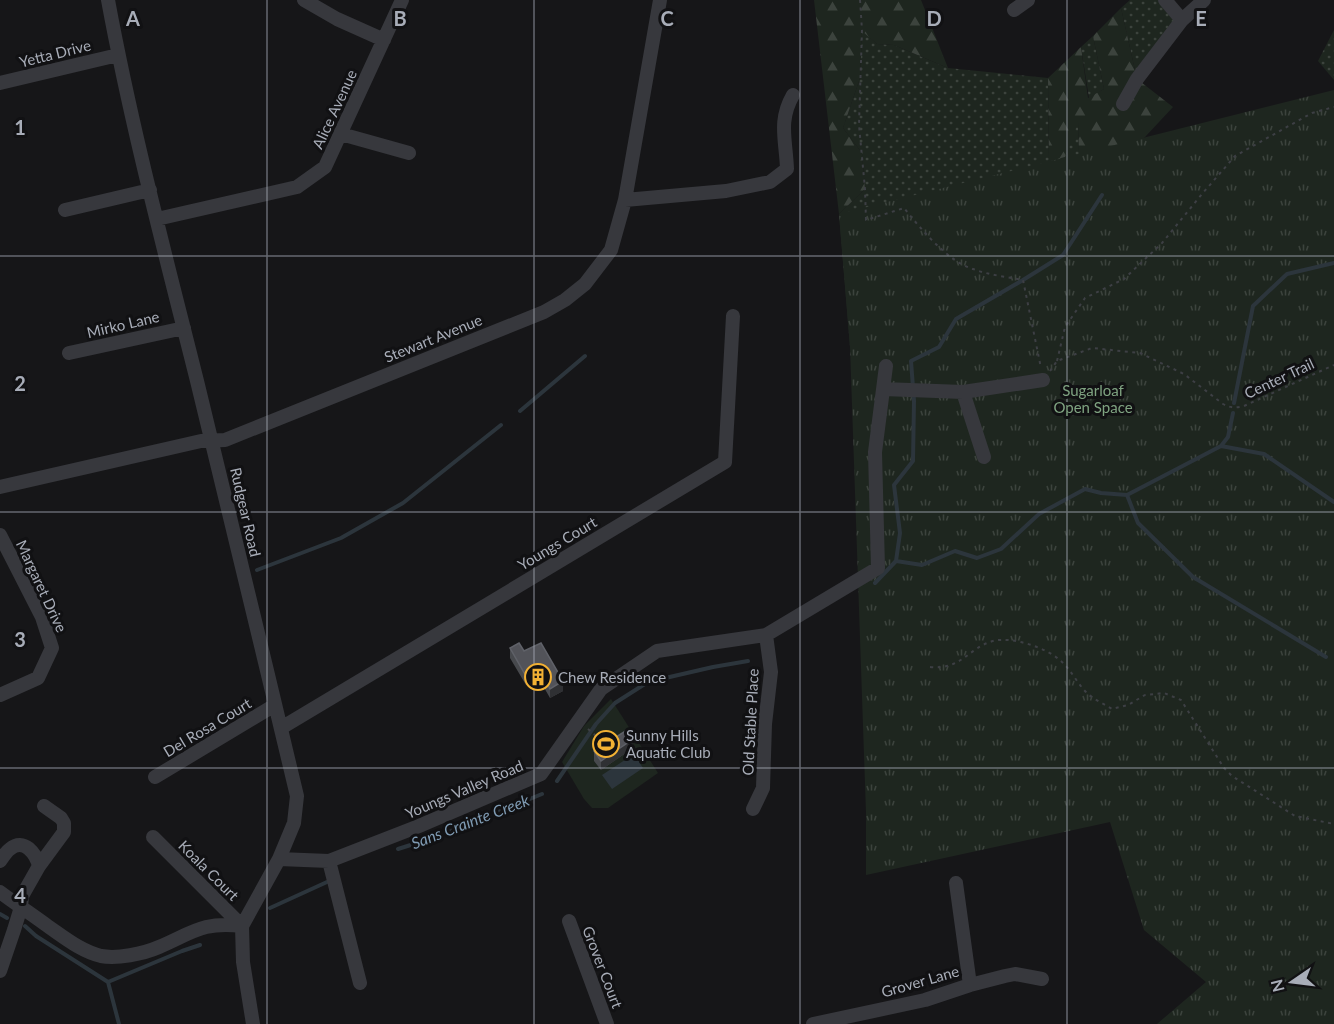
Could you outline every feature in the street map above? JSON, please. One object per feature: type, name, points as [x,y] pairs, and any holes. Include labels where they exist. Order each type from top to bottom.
[{"type":"street","name":"Rudgear Road","points":[[108,0],[118,55],[150,190],[297,796],[294,823],[279,859],[242,926]]},
{"type":"street","points":[[304,0],[337,19],[384,40]]},
{"type":"street","name":"Alice Avenue","points":[[157,219],[297,187],[325,167],[402,0]]},
{"type":"street","name":"Stewart Avenue","points":[[0,487],[201,441],[225,440],[544,312],[565,300],[585,284],[612,250],[626,200],[660,0]]},
{"type":"street","points":[[1014,10],[1028,0]]},
{"type":"street","points":[[1165,0],[1182,20]]},
{"type":"street","points":[[1123,104],[1137,79],[1182,20],[1204,0]]},
{"type":"street","name":"Yetta Drive","points":[[0,84],[118,55]]},
{"type":"street","points":[[626,200],[726,191],[770,182],[788,169],[783,121],[787,106],[794,95]]},
{"type":"street","points":[[341,134],[409,153]]},
{"type":"street","points":[[65,210],[150,190]]},
{"type":"street","name":"Youngs Court","points":[[281,728],[725,462],[733,316]]},
{"type":"street","name":"Mirko Lane","points":[[69,353],[184,328]]},
{"type":"street","points":[[886,366],[883,389],[963,392],[1043,380]]},
{"type":"street","name":"Youngs Valley Road","points":[[279,859],[329,861],[541,774],[601,689],[657,651],[766,635],[879,568],[876,452],[883,389]]},
{"type":"street","points":[[963,392],[984,457]]},
{"type":"street","name":"Margaret Drive","points":[[0,535],[42,617],[52,648],[38,678],[0,695]]},
{"type":"street","name":"Old Stable Place","points":[[753,809],[763,788],[765,724],[771,672],[766,635]]},
{"type":"street","name":"Del Rosa Court","points":[[155,777],[275,705]]},
{"type":"street","points":[[0,971],[21,907],[22,896],[39,866],[64,832],[64,823],[61,818],[44,806]]},
{"type":"street","name":"Koala Court","points":[[153,837],[242,926]]},
{"type":"street","points":[[0,861],[12,847],[21,845],[32,851],[39,866]]},
{"type":"street","points":[[329,861],[360,983]]},
{"type":"street","name":"Grover Lane","points":[[813,1024],[925,1000],[970,985],[956,882]]},
{"type":"street","points":[[0,892],[86,951],[101,956],[117,957],[157,948],[207,926],[227,924],[242,926],[243,962],[253,1024]]},
{"type":"street","name":"Grover Court","points":[[569,921],[607,1024]]},
{"type":"street","points":[[970,985],[1015,974],[1042,979]]},
{"type":"path","points":[[860,0],[862,30],[859,125],[866,220],[904,208],[955,261],[973,269],[1023,280],[1043,380]]},
{"type":"path","points":[[1043,380],[1057,362],[1065,327],[1085,298],[1124,279],[1162,243],[1235,156],[1312,113],[1334,107]]},
{"type":"path","name":"Center Trail","points":[[1057,362],[1092,348],[1140,353],[1184,374],[1228,407],[1237,408],[1334,364]]},
{"type":"path","points":[[930,667],[942,668],[966,658],[981,646],[993,641],[1009,640],[1052,653],[1087,693],[1112,709],[1128,705],[1145,695],[1164,693],[1181,700],[1224,768],[1232,776],[1294,816],[1334,824]]},
{"type":"path","points":[[587,728],[594,734],[606,753]]},
{"type":"green space","points":[[814,0],[921,0],[948,68],[894,45],[877,44],[862,31],[860,78],[843,128],[862,153],[865,189],[839,214]]},
{"type":"green space","points":[[1130,0],[1165,0],[1182,20],[1137,79],[1121,8]]},
{"type":"green space","points":[[1121,8],[1137,79],[1173,107],[1145,137],[1080,183],[1078,122],[1065,157],[1049,161],[1048,78],[1081,47],[1088,98],[1104,89],[1093,36]]},
{"type":"green space","points":[[862,30],[877,44],[894,45],[948,68],[1048,78],[1049,161],[1078,120],[1080,184],[850,346],[839,214],[865,189],[862,153],[843,128],[860,78]]},
{"type":"green space","points":[[1334,30],[1334,80],[1318,61]]},
{"type":"green space","points":[[1093,36],[1104,89],[1089,98],[1081,47]]},
{"type":"green space","name":"Sugarloaf Open Space","points":[[1334,90],[1334,1024],[1157,1024],[1206,982],[1144,930],[1110,822],[866,875],[866,812],[850,346],[839,214]]},
{"type":"green space","name":"Sunny Hills Aquatic Club","points":[[611,699],[658,773],[608,808],[592,808],[562,762],[584,726]]},
{"type":"shaded area","points":[[634,754],[643,768],[612,789],[602,775]]},
{"type":"building","points":[[519,643],[524,651],[541,643],[563,681],[550,689],[542,674],[535,678],[531,672],[526,676],[510,648]]},
{"type":"building","points":[[627,730],[633,739],[601,761],[594,751]]},
{"type":"waterway","points":[[896,561],[900,533],[894,485],[913,461],[914,401],[911,361],[939,347],[956,319],[1063,255],[1102,195]]},
{"type":"waterway","points":[[1234,403],[1253,306],[1287,274],[1334,263]]},
{"type":"waterway","points":[[520,411],[585,356]]},
{"type":"waterway","points":[[1127,495],[1221,446],[1228,437],[1233,413]]},
{"type":"waterway","points":[[257,570],[341,538],[403,503],[501,425]]},
{"type":"waterway","points":[[1221,446],[1264,454],[1334,502]]},
{"type":"waterway","name":"Sans Crainte Creek","points":[[875,583],[896,561],[922,565],[955,551],[977,558],[1001,549],[1039,514],[1085,489],[1127,495]]},
{"type":"waterway","points":[[1127,495],[1138,523],[1193,577],[1326,657]]},
{"type":"waterway","name":"Sans Crainte Creek","points":[[557,781],[596,724],[615,703],[648,682],[748,661]]},
{"type":"waterway","name":"Sans Crainte Creek","points":[[398,849],[439,836],[542,794]]},
{"type":"waterway","name":"Sans Crainte Creek","points":[[270,908],[327,882]]},
{"type":"waterway","name":"Sans Crainte Creek","points":[[0,914],[7,918]]},
{"type":"waterway","name":"Sans Crainte Creek","points":[[25,926],[36,936],[108,982],[119,1024]]},
{"type":"waterway","name":"Sans Crainte Creek","points":[[108,982],[200,945]]},
{"type":"place","name":"Chew Residence","points":[[538,677]]},
{"type":"place","name":"Sunny Hills Aquatic Club","points":[[606,744]]}]
